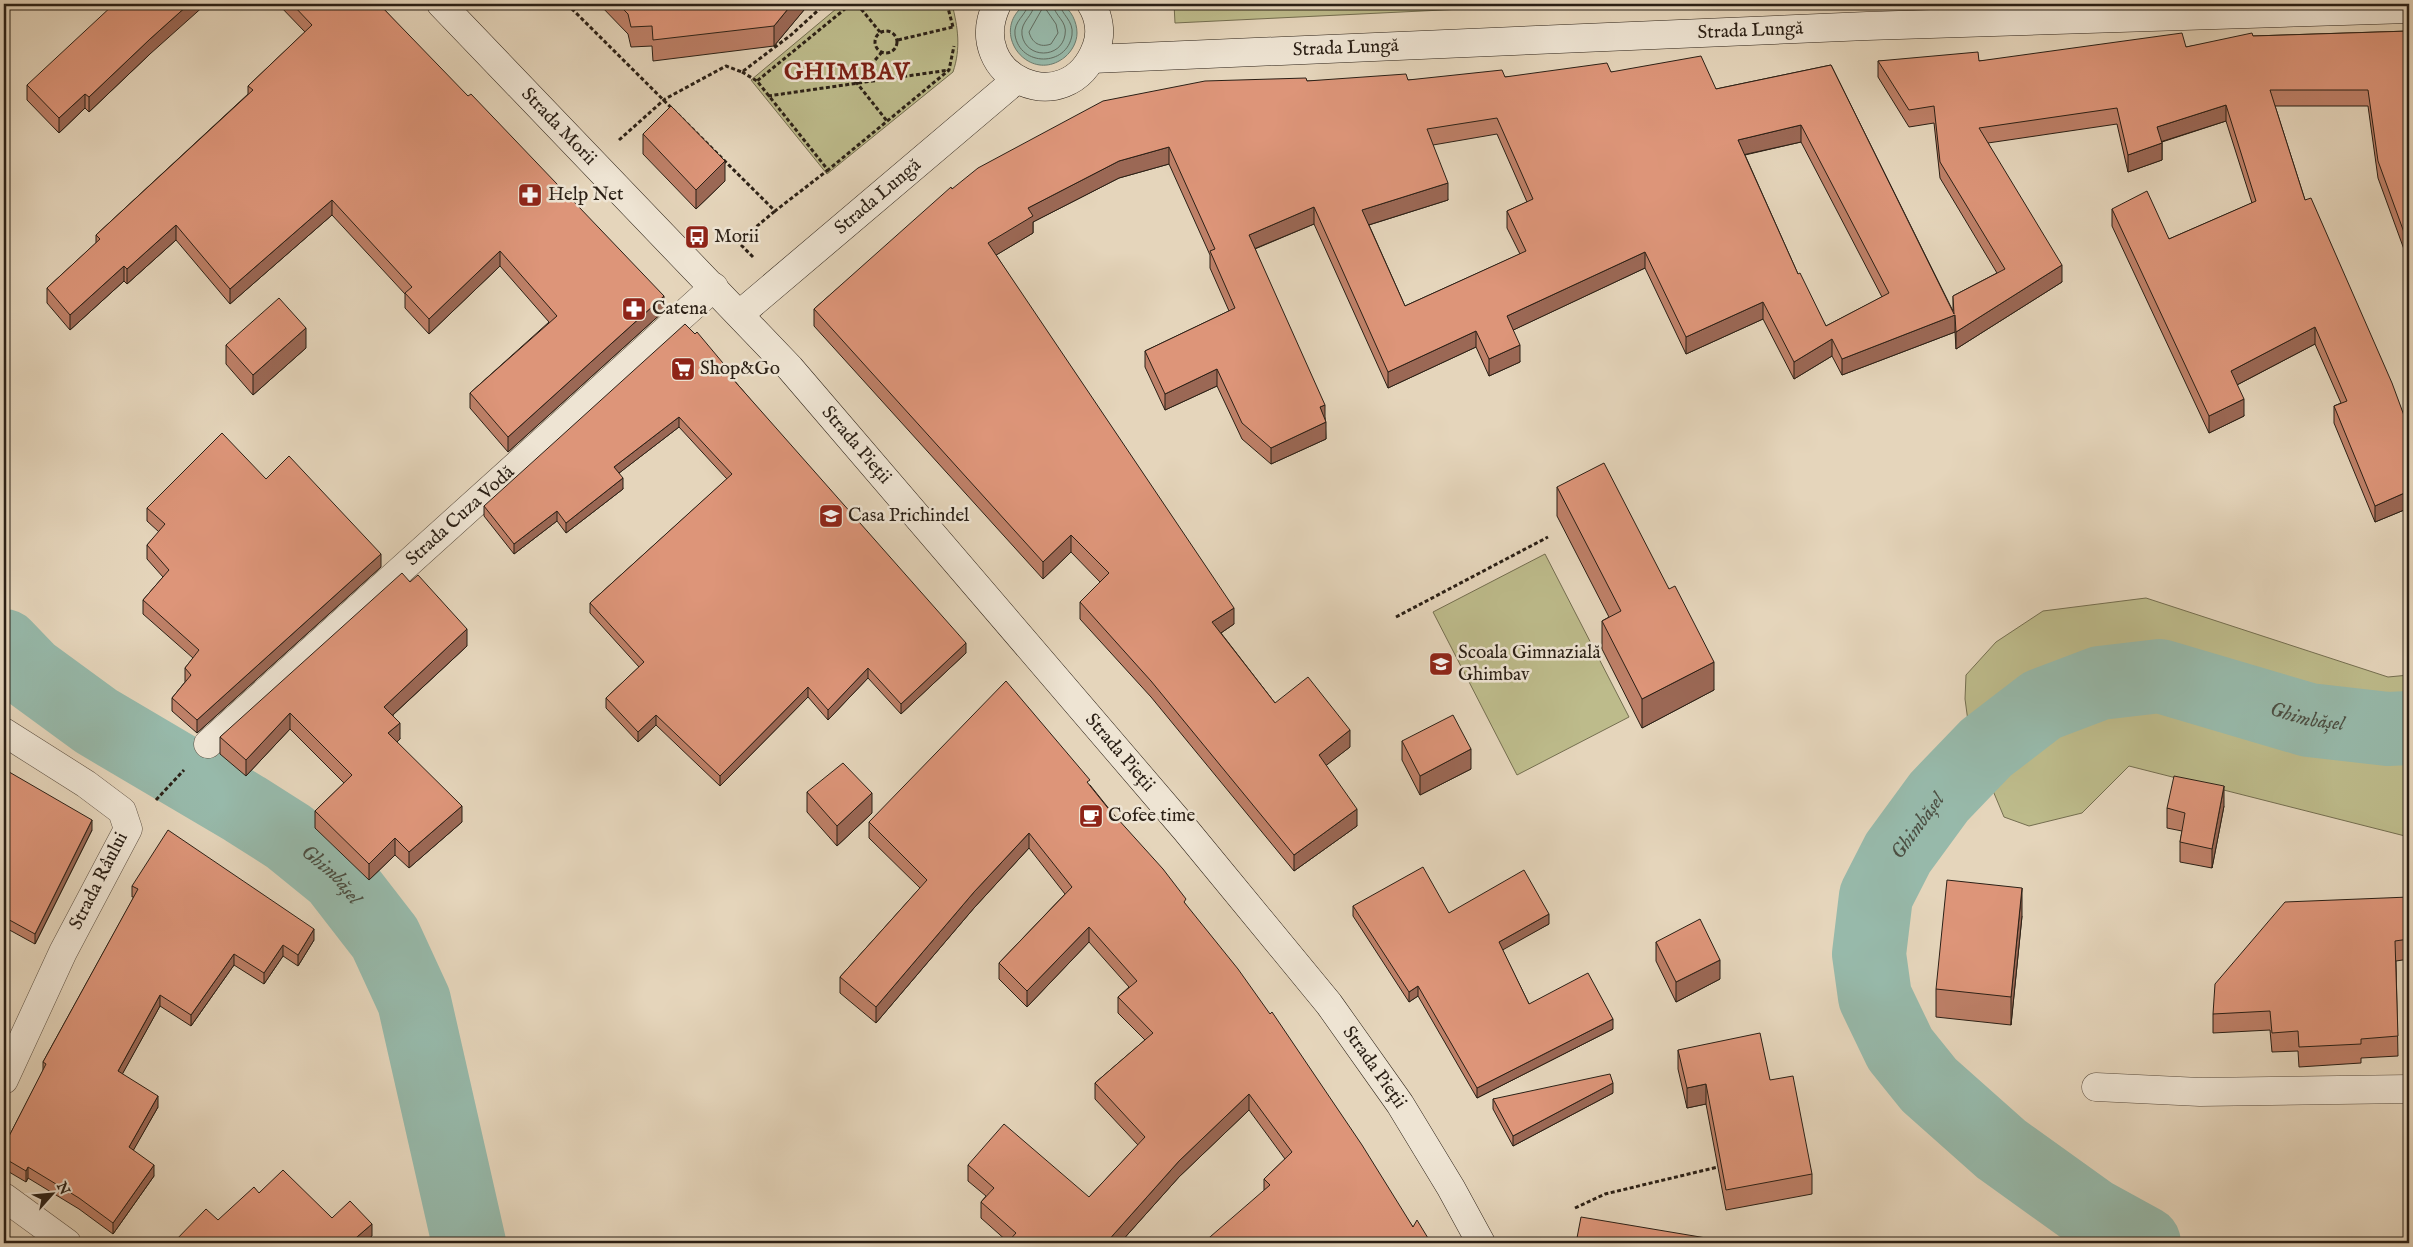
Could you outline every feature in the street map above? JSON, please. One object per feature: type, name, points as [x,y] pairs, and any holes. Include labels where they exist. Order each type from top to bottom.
[{"type":"street","name":"Strada Morii","points":[[441,4],[740,314]]},
{"type":"street","points":[[997,4],[990,18],[989,35],[993,53],[1002,68],[1016,80],[1050,87],[1067,82],[1081,73],[1092,59],[1098,43],[1099,26],[1091,4]]},
{"type":"street","name":"Strada Lungă","points":[[1092,59],[1867,15],[2409,9]]},
{"type":"street","name":"Strada Lungă","points":[[740,314],[1016,80]]},
{"type":"street","name":"Strada Cuza Vodă","points":[[208,744],[714,287]]},
{"type":"street","name":"Strada Pieții","points":[[740,314],[858,445],[1280,942],[1329,1004],[1400,1104],[1451,1188],[1481,1243]]},
{"type":"street","name":"Strada Râului","points":[[4,732],[86,784],[122,811],[128,830],[63,952],[4,1080]]},
{"type":"street","points":[[2096,1087],[2200,1092],[2409,1089]]},
{"type":"street","points":[[4,1197],[67,1243]]},
{"type":"path","points":[[567,4],[665,99],[775,211]]},
{"type":"path","points":[[742,72],[791,35],[825,4]]},
{"type":"path","points":[[757,81],[851,4]]},
{"type":"path","points":[[857,4],[880,32]]},
{"type":"path","points":[[947,4],[954,35]]},
{"type":"path","points":[[898,40],[953,27]]},
{"type":"path","points":[[891,31],[898,40],[894,50],[888,53],[882,52],[875,42],[880,32],[891,31]]},
{"type":"path","points":[[776,282],[738,242],[949,70],[954,42]]},
{"type":"path","points":[[856,82],[882,52]]},
{"type":"path","points":[[595,162],[665,99],[726,66],[742,72],[757,81],[828,170]]},
{"type":"path","points":[[768,96],[949,70]]},
{"type":"path","points":[[856,82],[887,120]]},
{"type":"path","points":[[1396,617],[1548,537]]},
{"type":"path","points":[[128,830],[208,744]]},
{"type":"path","points":[[1576,1208],[1605,1194],[1718,1167]]},
{"type":"shaded area","points":[[842,4],[952,4],[956,21],[958,46],[953,72],[827,174],[751,80]]},
{"type":"shaded area","points":[[1174,4],[1566,4],[1175,23]]},
{"type":"shaded area","points":[[1545,554],[1629,717],[1517,775],[1433,612]]},
{"type":"shaded area","points":[[2146,598],[2388,677],[2409,675],[2409,837],[2129,766],[2082,813],[2029,826],[2004,817],[1970,736],[1965,699],[1966,675],[1996,642],[2043,611]]},
{"type":"water","points":[[1026,4],[1061,4],[1073,16],[1077,36],[1074,46],[1065,57],[1051,64],[1038,65],[1027,60],[1017,51],[1012,40],[1011,28],[1015,15]]},
{"type":"building","points":[[114,4],[189,4],[89,97],[85,94],[59,118],[27,85]]},
{"type":"building","points":[[292,4],[379,4],[468,96],[471,94],[664,296],[508,437],[470,393],[557,316],[500,251],[429,319],[405,293],[412,287],[332,200],[230,289],[176,225],[127,269],[124,266],[70,315],[47,288],[100,239],[96,235],[253,90],[248,86],[312,25]]},
{"type":"building","points":[[618,4],[792,4],[774,26],[653,40],[652,26],[631,27],[628,14]]},
{"type":"building","points":[[2409,31],[2409,246],[2378,161],[2368,90],[2270,90],[2305,200],[2311,198],[2392,383],[2409,429],[2409,491],[2375,506],[2334,406],[2347,401],[2315,327],[2231,371],[2244,399],[2209,416],[2112,209],[2147,191],[2169,239],[2256,201],[2226,105],[2157,127],[2162,143],[2128,155],[2117,108],[1979,128],[2062,265],[1956,332],[1955,315],[1842,359],[1832,339],[1794,362],[1763,302],[1686,337],[1645,252],[1507,316],[1520,345],[1489,359],[1476,331],[1388,372],[1314,207],[1249,235],[1325,405],[1320,407],[1326,422],[1271,448],[1242,423],[1217,369],[1165,394],[1145,351],[1235,308],[1210,251],[1215,249],[1169,147],[1119,161],[1028,208],[1033,216],[988,243],[1234,608],[1212,622],[1275,703],[1308,677],[1350,730],[1319,755],[1357,809],[1294,855],[1151,681],[1080,602],[1109,573],[1071,535],[1043,562],[814,309],[951,187],[952,189],[978,168],[1103,101],[1205,81],[1306,78],[1307,81],[1406,74],[1408,80],[1502,70],[1505,77],[1607,63],[1611,72],[1701,56],[1716,89],[1831,65],[1954,314],[1953,296],[2005,269],[1940,162],[1934,106],[1909,110],[1878,61],[1978,52],[1979,61],[2182,33],[2186,47],[2252,33],[2253,36]],"holes":[[[1497,118],[1533,199],[1507,211],[1526,251],[1405,306],[1362,210],[1448,183],[1427,129]],[[1801,125],[1889,293],[1826,326],[1800,273],[1798,274],[1738,140]]]},
{"type":"building","points":[[671,106],[725,161],[696,190],[643,134]]},
{"type":"building","points":[[279,298],[306,328],[253,375],[226,345]]},
{"type":"building","points":[[685,324],[695,334],[697,332],[733,375],[731,377],[966,643],[901,704],[868,668],[828,710],[808,687],[720,776],[656,715],[638,732],[606,698],[644,662],[590,603],[732,474],[679,417],[614,467],[623,478],[566,523],[557,511],[514,544],[484,506]]},
{"type":"building","points":[[222,433],[266,479],[289,456],[381,554],[197,720],[172,698],[191,675],[185,668],[199,650],[143,600],[169,570],[147,545],[165,524],[147,508]]},
{"type":"building","points":[[1604,463],[1669,589],[1675,586],[1714,662],[1642,699],[1602,621],[1621,611],[1557,487]]},
{"type":"building","points":[[402,573],[410,582],[418,575],[467,629],[384,707],[400,723],[388,733],[462,806],[409,852],[395,838],[369,864],[315,811],[352,775],[290,713],[246,760],[220,737]]},
{"type":"building","points":[[1006,681],[1090,780],[1087,782],[1107,807],[1163,869],[1186,899],[1184,902],[1238,969],[1270,1014],[1272,1012],[1362,1145],[1413,1227],[1417,1220],[1431,1243],[1203,1243],[1270,1185],[1264,1179],[1292,1152],[1249,1094],[1179,1161],[1106,1243],[1077,1243],[1070,1238],[1065,1243],[1007,1243],[1016,1233],[981,1202],[994,1188],[968,1165],[1004,1124],[1089,1197],[1145,1137],[1095,1083],[1153,1033],[1118,997],[1137,981],[1089,927],[1027,991],[999,963],[1072,887],[1029,833],[974,892],[876,1007],[840,977],[927,880],[869,822]]},
{"type":"building","points":[[1453,715],[1471,749],[1420,776],[1402,741]]},
{"type":"building","points":[[843,763],[872,793],[837,826],[807,792]]},
{"type":"building","points":[[4,769],[92,820],[35,934],[4,917]]},
{"type":"building","points":[[2174,776],[2224,786],[2212,849],[2180,842],[2185,813],[2167,808]]},
{"type":"building","points":[[168,830],[314,929],[298,955],[283,945],[264,973],[234,954],[191,1015],[160,995],[118,1071],[158,1096],[129,1147],[154,1165],[113,1223],[79,1198],[28,1167],[26,1171],[4,1158],[4,1146],[46,1064],[43,1062],[138,889],[132,886]]},
{"type":"building","points":[[1423,867],[1449,913],[1524,870],[1549,914],[1499,942],[1529,1004],[1588,973],[1613,1019],[1477,1088],[1418,986],[1409,992],[1353,906]]},
{"type":"building","points":[[1947,880],[2022,888],[2011,997],[1936,989]]},
{"type":"building","points":[[2409,897],[2409,939],[2395,941],[2398,1036],[2361,1039],[2361,1044],[2299,1047],[2298,1031],[2272,1033],[2270,1011],[2213,1014],[2215,984],[2285,902]]},
{"type":"building","points":[[1700,919],[1720,960],[1676,982],[1656,942]]},
{"type":"building","points":[[1760,1033],[1770,1080],[1793,1076],[1812,1174],[1726,1190],[1706,1084],[1687,1088],[1678,1050]]},
{"type":"building","points":[[1610,1074],[1613,1083],[1513,1136],[1493,1099]]},
{"type":"building","points":[[283,1170],[332,1218],[350,1201],[372,1224],[350,1243],[173,1243],[206,1209],[218,1220],[254,1187],[259,1193]]},
{"type":"building","points":[[1581,1217],[1736,1243],[1576,1243]]},
{"type":"waterway","name":"Ghimbășel","points":[[4,646],[29,672],[96,721],[289,837],[337,876],[385,938],[414,1001],[469,1243]]},
{"type":"waterway","name":"Ghimbășel","points":[[2144,1243],[2093,1215],[2001,1149],[1929,1085],[1900,1049],[1875,997],[1869,954],[1876,896],[1898,853],[1939,797],[1986,748],[2042,705],[2100,683],[2160,676],[2309,720],[2388,729],[2409,728]]},
{"type":"place","name":"Help Net","points":[[530,195]]},
{"type":"place","name":"Morii","points":[[697,237]]},
{"type":"place","name":"Catena","points":[[634,309]]},
{"type":"place","name":"Shop&Go","points":[[683,369]]},
{"type":"place","name":"Casa Prichindel","points":[[831,516]]},
{"type":"place","name":"Scoala Gimnazială Ghimbav","points":[[1441,664]]},
{"type":"place","name":"Cofee time","points":[[1091,816]]},
{"type":"district","name":"GHIMBAV","points":[[847,72]]}]
